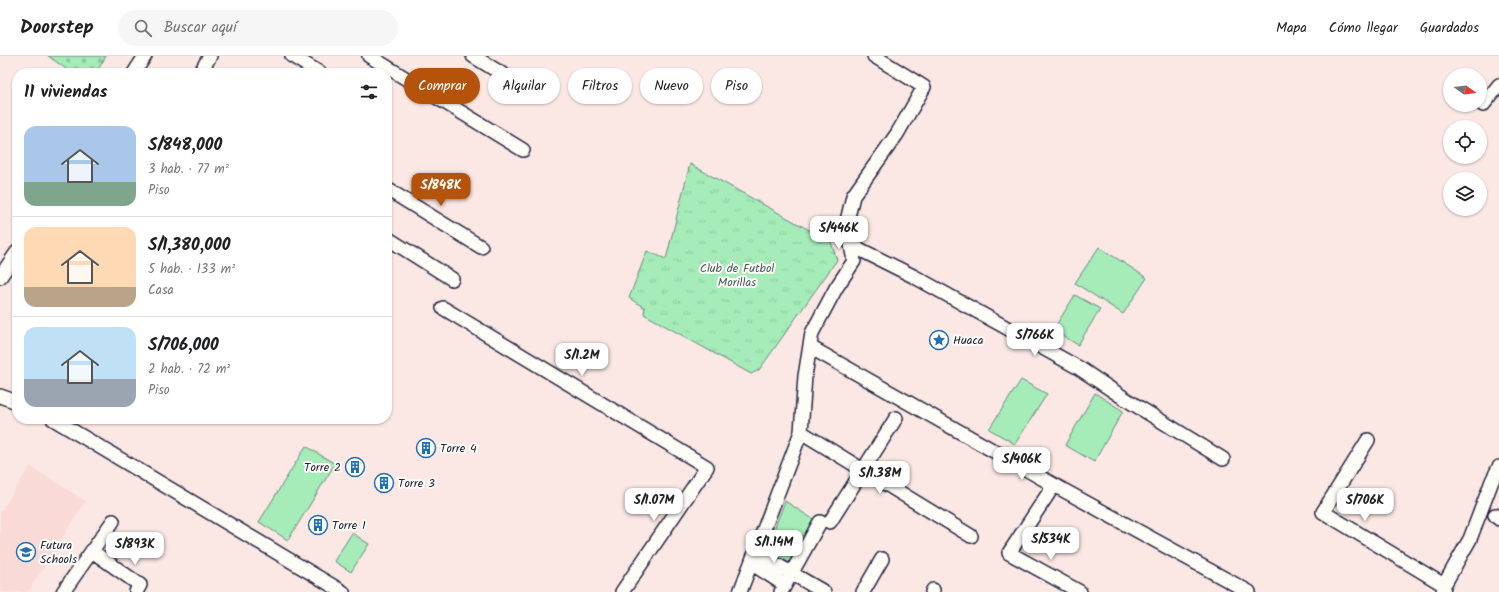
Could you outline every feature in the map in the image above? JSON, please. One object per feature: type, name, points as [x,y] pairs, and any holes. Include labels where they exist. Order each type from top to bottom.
[{"type":"street","points":[[137,68],[145,56]]},
{"type":"street","points":[[203,68],[210,56]]},
{"type":"street","points":[[292,56],[312,68]]},
{"type":"street","points":[[368,56],[388,68]]},
{"type":"street","points":[[473,56],[493,68]]},
{"type":"street","points":[[740,592],[801,432],[805,376],[812,334],[836,288],[854,260],[846,225],[853,196],[897,134],[924,87],[874,56]]},
{"type":"street","points":[[392,71],[523,150]]},
{"type":"street","points":[[1487,101],[1499,85]]},
{"type":"street","points":[[392,192],[481,247]]},
{"type":"street","points":[[392,241],[452,279]]},
{"type":"street","points":[[851,245],[915,277],[1079,368],[1223,459]]},
{"type":"street","points":[[0,277],[12,259]]},
{"type":"street","points":[[443,308],[707,467],[622,592]]},
{"type":"street","points":[[810,347],[1054,485],[1248,592]]},
{"type":"street","points":[[0,396],[12,400]]},
{"type":"street","points":[[753,558],[783,589],[791,572],[825,522],[864,470],[896,418]]},
{"type":"street","points":[[61,424],[343,592]]},
{"type":"street","points":[[801,432],[971,536]]},
{"type":"street","points":[[1368,440],[1323,512],[1443,588],[1470,539],[1492,481],[1499,467]]},
{"type":"street","points":[[1054,485],[1010,552],[1080,592]]},
{"type":"street","points":[[63,592],[113,521]]},
{"type":"street","points":[[92,551],[140,586],[136,592]]},
{"type":"street","points":[[753,558],[791,572],[824,592]]},
{"type":"street","points":[[862,592],[882,559]]},
{"type":"shaded area","name":"Futura Schools","points":[[30,466],[86,501],[28,592],[0,592],[0,513]]},
{"type":"green space","points":[[48,56],[106,56],[99,68],[65,68]]},
{"type":"green space","name":"Club de Futbol Morillas","points":[[690,164],[831,242],[837,260],[759,370],[751,374],[644,314],[645,308],[629,298],[647,251],[666,259]]},
{"type":"green space","points":[[1099,247],[1147,278],[1123,314],[1075,283]]},
{"type":"green space","points":[[1075,295],[1100,309],[1078,345],[1053,330]]},
{"type":"green space","points":[[1021,380],[1047,394],[1015,444],[989,429]]},
{"type":"green space","points":[[1095,393],[1123,411],[1094,462],[1065,445]]},
{"type":"green space","points":[[306,446],[335,464],[288,540],[259,522]]},
{"type":"green space","points":[[785,501],[816,521],[791,565],[774,555],[770,540]]},
{"type":"green space","points":[[352,533],[369,544],[351,572],[334,561]]},
{"type":"place","name":"Huaca","points":[[939,340]]},
{"type":"place","name":"Torre 4","points":[[426,448]]},
{"type":"place","name":"Torre 2","points":[[355,467]]},
{"type":"place","name":"Torre 3","points":[[384,483]]},
{"type":"place","name":"Torre 1","points":[[318,525]]},
{"type":"place","name":"Futura Schools","points":[[26,552]]}]
